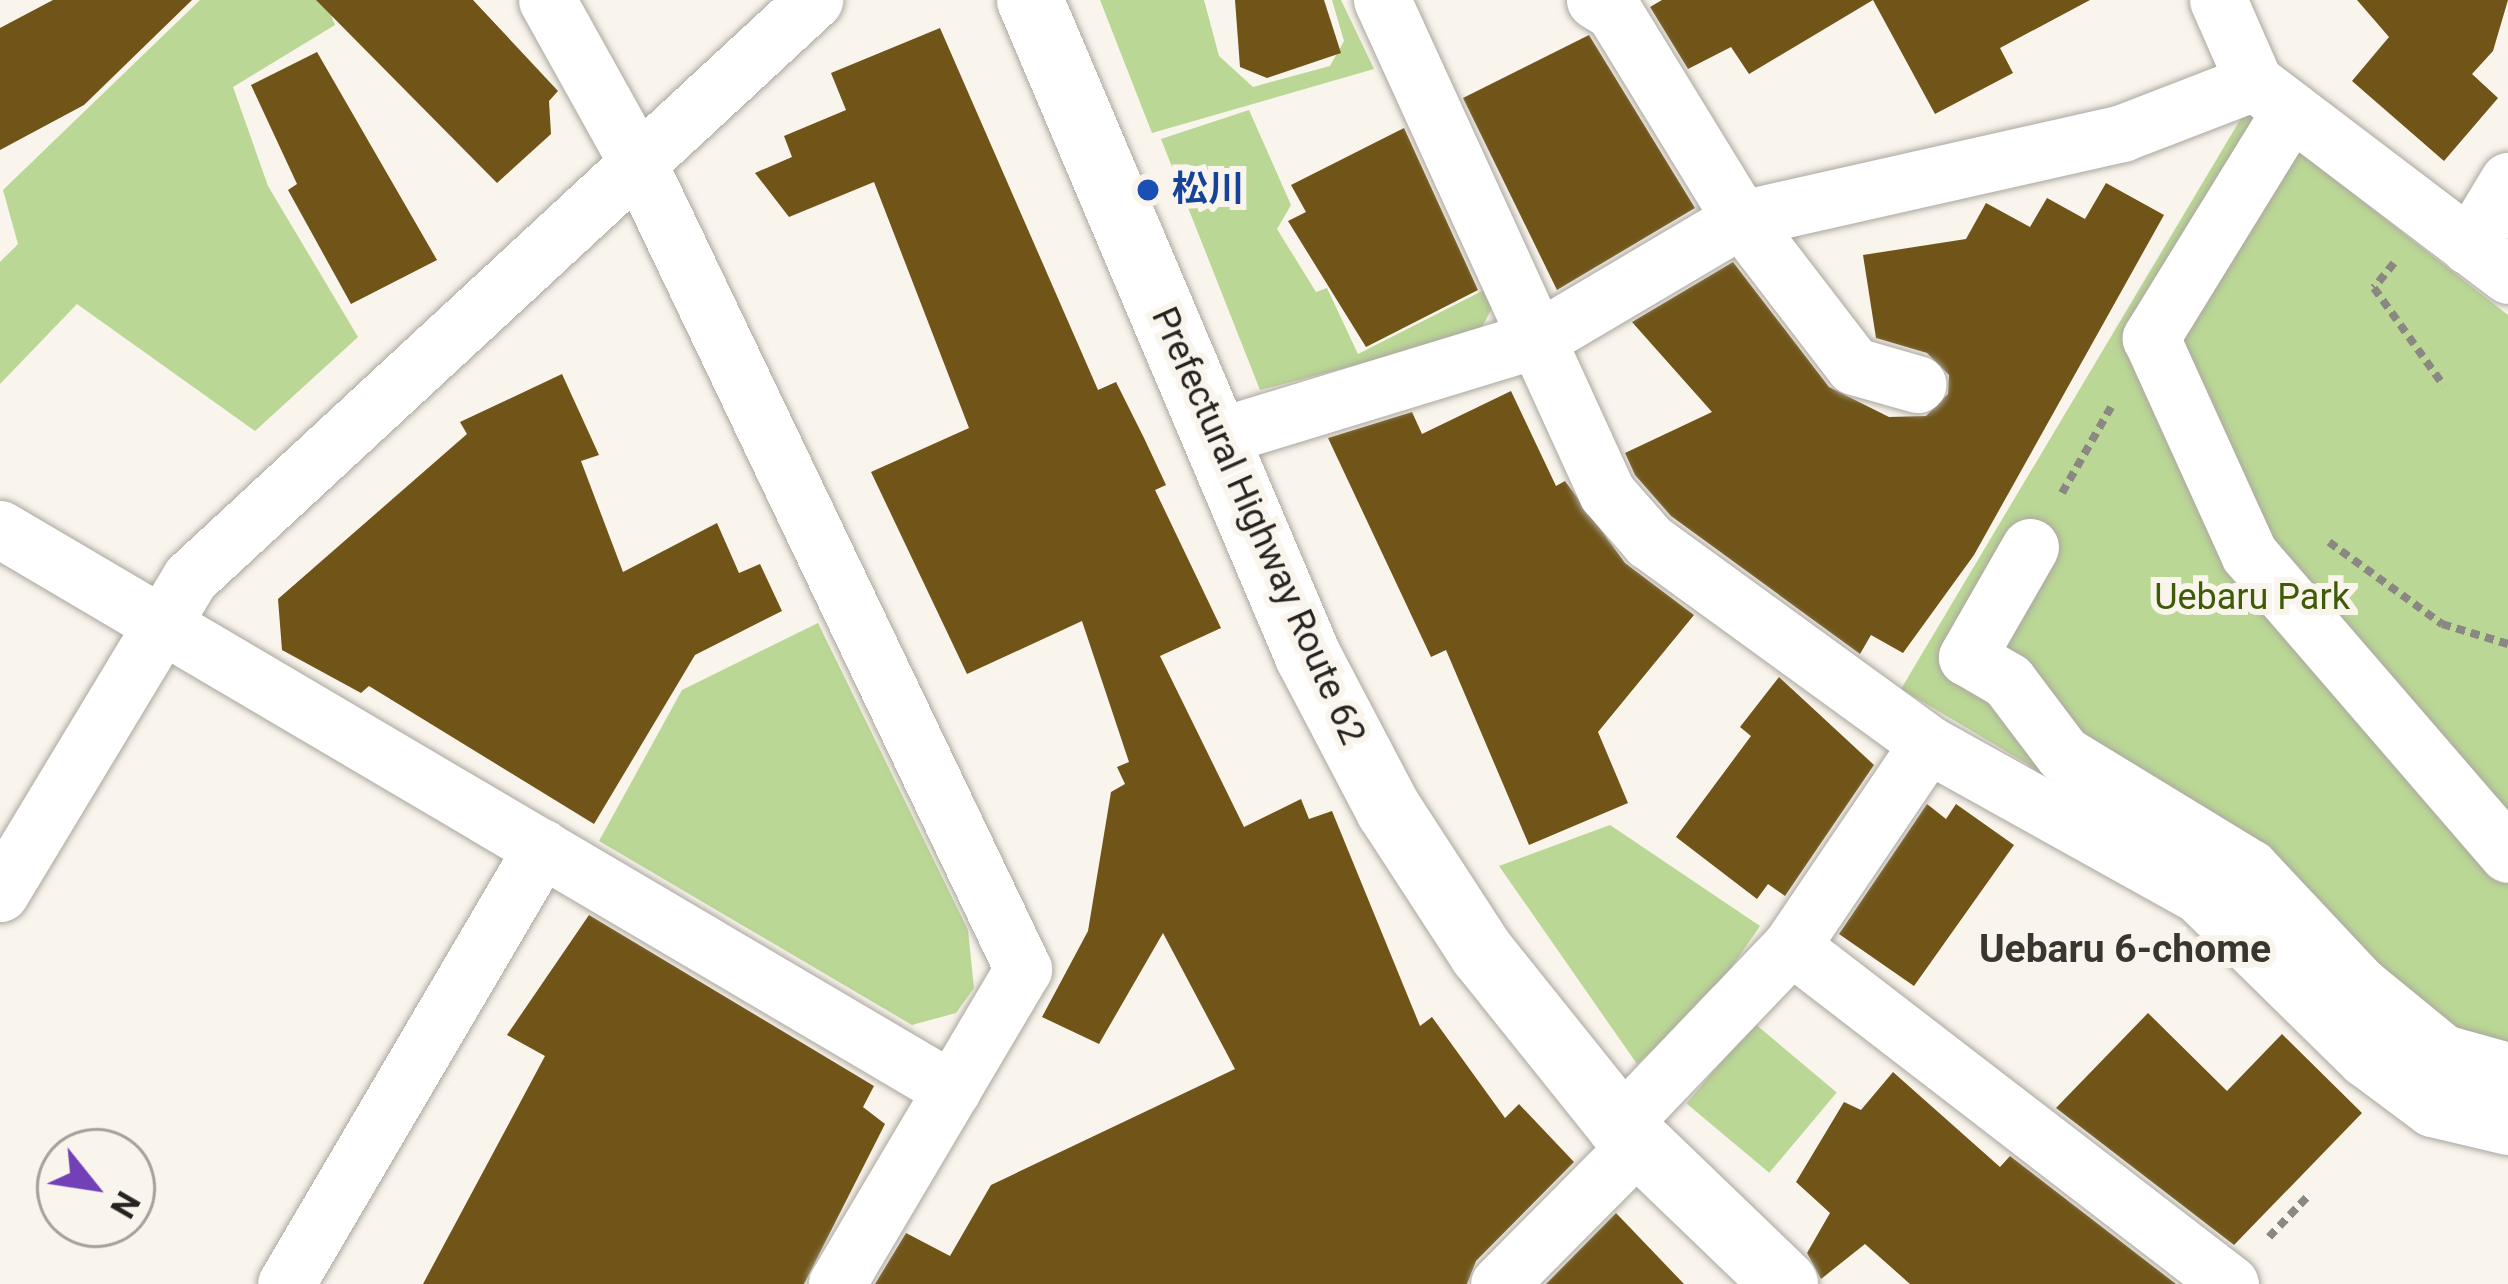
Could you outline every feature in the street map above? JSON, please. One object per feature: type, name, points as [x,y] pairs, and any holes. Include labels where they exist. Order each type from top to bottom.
[{"type":"main road","name":"Prefectural Highway Route 62","points":[[1030,0],[1308,656],[1389,810],[1482,953],[1629,1135],[1785,1284]]},
{"type":"street","points":[[547,0],[638,165],[1024,969],[836,1284]]},
{"type":"street","points":[[0,893],[160,620],[190,578],[814,0]]},
{"type":"street","points":[[1382,0],[1607,493],[1649,541],[1928,744],[2198,895],[2366,1058],[2432,1108],[2508,1126]]},
{"type":"street","points":[[1595,0],[1614,12],[1742,218],[1854,366],[1917,384]]},
{"type":"street","points":[[2218,0],[2272,96],[2489,260],[2508,181]]},
{"type":"street","points":[[1217,437],[1538,339],[1742,218],[2272,96]]},
{"type":"street","points":[[2272,96],[2151,338],[2249,554],[2508,854]]},
{"type":"street","points":[[0,530],[952,1090]]},
{"type":"street","points":[[2030,547],[1967,657],[2008,681],[2063,754],[2250,868],[2360,985],[2443,1053],[2508,1071]]},
{"type":"street","points":[[1499,1284],[1791,946],[1928,744]]},
{"type":"street","points":[[286,1284],[542,848]]},
{"type":"street","points":[[1791,946],[2230,1284]]},
{"type":"path","points":[[2406,248],[2374,288],[2444,386]]},
{"type":"path","points":[[2030,547],[2151,338]]},
{"type":"path","points":[[2318,534],[2442,624],[2508,644]]},
{"type":"green space","points":[[200,0],[325,0],[335,25],[233,87],[268,186],[358,337],[255,431],[77,304],[0,384],[0,262],[18,244],[3,190]]},
{"type":"green space","points":[[1100,0],[1204,0],[1219,56],[1253,87],[1330,66],[1344,41],[1332,0],[1341,0],[1374,69],[1152,133]]},
{"type":"green space","points":[[1249,110],[1291,205],[1277,229],[1316,292],[1327,288],[1358,354],[1484,290],[1493,306],[1479,333],[1260,390],[1161,139]]},
{"type":"green space","name":"Uebaru Park","points":[[2246,110],[2508,315],[2508,1089],[2119,818],[1901,689]]},
{"type":"green space","points":[[818,623],[968,930],[974,988],[956,1013],[912,1025],[599,841],[682,690]]},
{"type":"green space","points":[[1610,825],[1760,926],[1711,997],[1637,1064],[1499,866]]},
{"type":"green space","points":[[1754,1023],[1837,1092],[1769,1173],[1687,1103]]},
{"type":"building","points":[[53,0],[192,0],[84,105],[0,150],[0,28]]},
{"type":"building","points":[[316,0],[473,0],[558,91],[549,101],[551,134],[497,183]]},
{"type":"building","points":[[1235,0],[1324,0],[1341,53],[1267,78],[1240,67]]},
{"type":"building","points":[[1662,0],[1873,0],[1749,74],[1731,47],[1688,69],[1650,7]]},
{"type":"building","points":[[1873,0],[2090,0],[2000,48],[2013,73],[1935,114]]},
{"type":"building","points":[[2357,0],[2508,0],[2493,51],[2472,74],[2498,98],[2444,161],[2352,81],[2389,37]]},
{"type":"building","points":[[940,28],[1098,390],[1116,382],[1144,438],[1166,485],[1155,490],[1221,628],[1160,656],[1244,827],[1301,799],[1309,819],[1332,811],[1420,1026],[1432,1017],[1505,1118],[1519,1104],[1574,1162],[1476,1261],[1467,1284],[875,1284],[906,1233],[950,1256],[991,1185],[1235,1069],[1163,933],[1099,1044],[1042,1017],[1088,931],[1111,792],[1125,784],[1117,767],[1129,762],[1082,621],[967,674],[871,472],[969,428],[874,182],[789,217],[755,173],[792,157],[784,136],[846,110],[831,73]]},
{"type":"building","points":[[1589,35],[1695,208],[1557,290],[1463,98]]},
{"type":"building","points":[[317,52],[437,260],[351,304],[288,190],[297,184],[251,85]]},
{"type":"building","points":[[1404,128],[1478,290],[1366,347],[1288,221],[1306,212],[1291,185]]},
{"type":"building","points":[[2106,183],[2164,215],[1974,555],[1903,653],[1871,635],[1860,654],[1671,516],[1635,475],[1625,453],[1712,412],[1632,322],[1733,262],[1829,387],[1889,417],[1926,416],[1948,394],[1949,375],[1927,353],[1876,338],[1863,255],[1966,239],[1986,203],[2030,227],[2047,198],[2085,219]]},
{"type":"building","points":[[562,374],[599,455],[581,461],[623,572],[717,523],[739,573],[760,564],[782,611],[695,655],[594,824],[369,686],[361,693],[282,650],[278,599],[467,434],[460,422]]},
{"type":"building","points":[[1511,391],[1556,486],[1565,481],[1625,563],[1694,615],[1598,732],[1628,803],[1529,845],[1446,650],[1431,657],[1328,438],[1412,412],[1422,434]]},
{"type":"building","points":[[1779,677],[1874,765],[1785,896],[1768,884],[1757,899],[1676,837],[1751,736],[1740,727]]},
{"type":"building","points":[[1927,804],[1946,819],[1956,804],[2014,845],[1914,986],[1839,934]]},
{"type":"building","points":[[589,915],[874,1086],[863,1107],[885,1124],[804,1284],[423,1284],[545,1056],[507,1035]]},
{"type":"building","points":[[2148,1013],[2227,1091],[2282,1034],[2362,1113],[2234,1245],[2056,1108]]},
{"type":"building","points":[[1893,1072],[2000,1167],[2010,1156],[2176,1284],[1910,1284],[1865,1244],[1821,1279],[1807,1253],[1830,1213],[1796,1182],[1844,1102],[1861,1110]]},
{"type":"building","points":[[1616,1213],[1684,1284],[1546,1284]]},
{"type":"place","name":"松川","points":[[1148,190]]},
{"type":"district","name":"Uebaru 6-chome","points":[[2125,949]]}]
